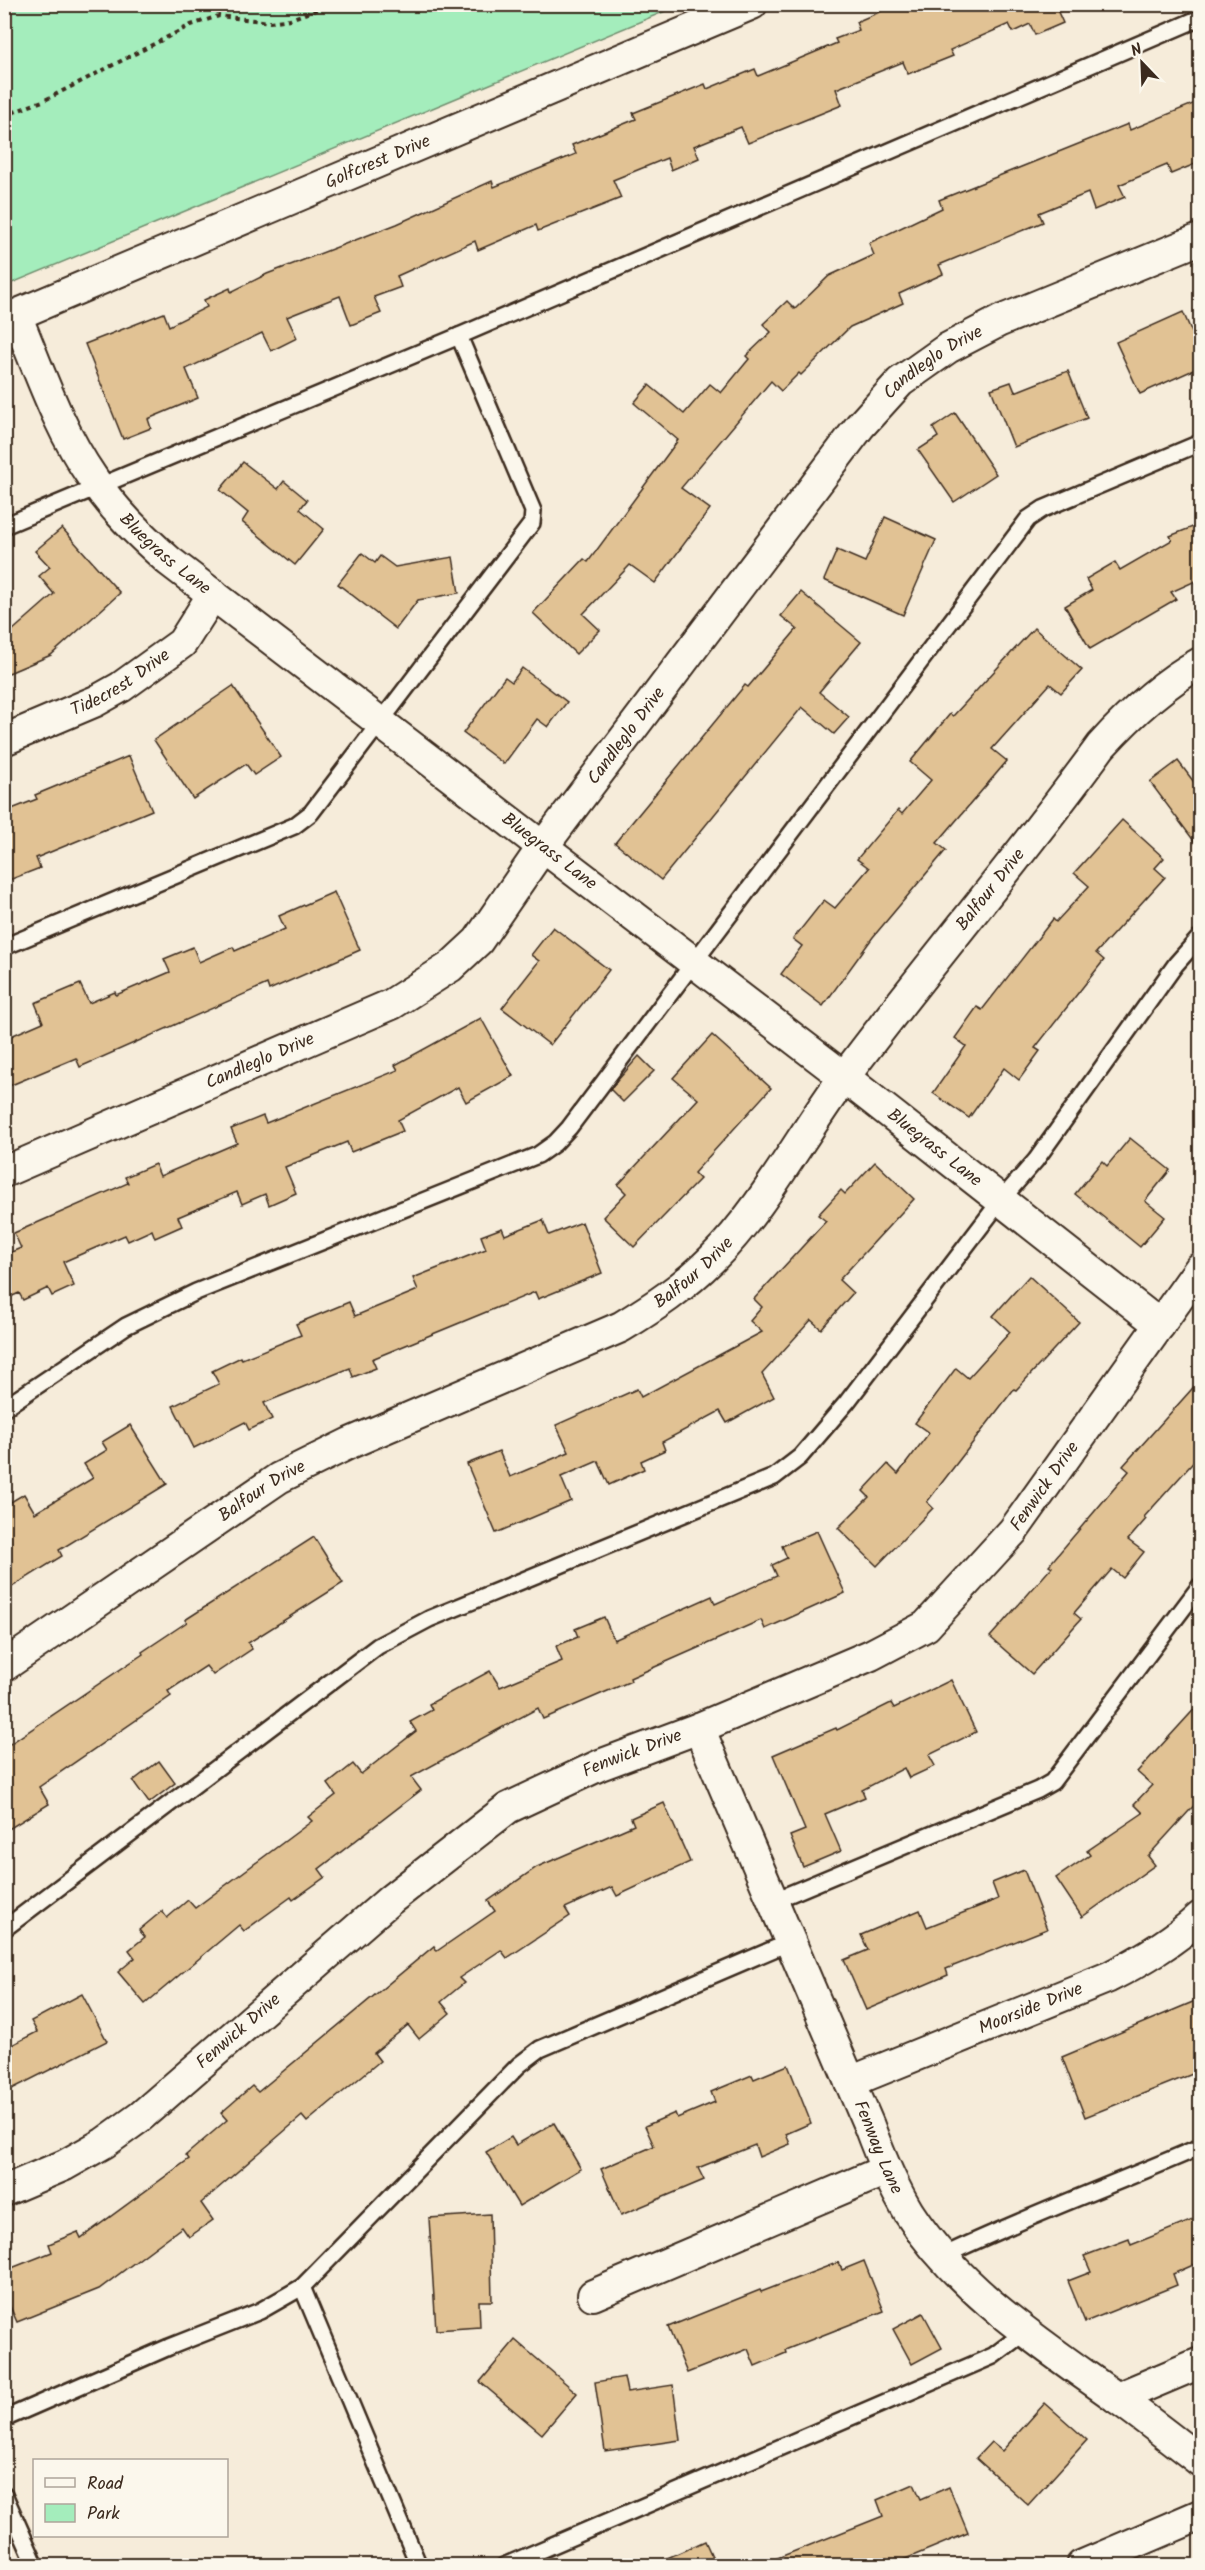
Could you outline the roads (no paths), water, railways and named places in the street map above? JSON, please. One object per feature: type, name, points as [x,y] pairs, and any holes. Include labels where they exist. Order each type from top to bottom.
[{"type":"street","name":"Golfcrest Drive","points":[[10,318],[752,4]]},
{"type":"street","name":"Candleglo Drive","points":[[4,1172],[392,1004],[450,967],[478,941],[542,848],[860,426],[900,382],[948,348],[1000,321],[1200,239]]},
{"type":"street","name":"Bluegrass Lane","points":[[10,318],[72,446],[98,486],[141,536],[542,848],[844,1077],[1160,1325]]},
{"type":"street","name":"Tidecrest Drive","points":[[4,740],[96,701],[121,687],[182,643],[213,594]]},
{"type":"street","name":"Balfour Drive","points":[[4,1666],[279,1478],[351,1443],[621,1327],[663,1302],[713,1258],[748,1215],[844,1077],[1101,746],[1126,718],[1154,693],[1200,663]]},
{"type":"street","name":"Fenwick Drive","points":[[4,2191],[65,2165],[104,2143],[140,2117],[390,1900],[508,1808],[600,1765],[699,1728],[871,1655],[926,1626],[1013,1531],[1200,1268]]},
{"type":"street","name":"Fenway Lane","points":[[699,1728],[886,2170],[909,2213],[960,2274],[1025,2332],[1200,2461]]},
{"type":"street","name":"Moorside Drive","points":[[850,2082],[1109,1977],[1151,1954],[1200,1917]]},
{"type":"street","points":[[593,2295],[886,2170]]},
{"type":"street","points":[[1117,2398],[1200,2363]]},
{"type":"street","points":[[1081,2565],[1200,2515]]},
{"type":"lane","points":[[4,526],[459,336],[1200,18]]},
{"type":"lane","points":[[4,947],[294,826],[311,813],[532,523],[533,511],[459,336]]},
{"type":"lane","points":[[4,1408],[126,1326],[196,1292],[538,1155],[555,1143],[569,1128],[1028,519],[1043,509],[1200,443]]},
{"type":"lane","points":[[4,1929],[378,1646],[429,1619],[774,1477],[800,1457],[847,1402],[1001,1200],[1036,1160],[1176,964],[1200,937]]},
{"type":"lane","points":[[773,1901],[1038,1790],[1052,1782],[1200,1586]]},
{"type":"lane","points":[[4,2419],[169,2347],[260,2311],[302,2286],[519,2065],[540,2049],[790,1942]]},
{"type":"lane","points":[[943,2256],[1005,2226],[1200,2147]]},
{"type":"lane","points":[[302,2286],[419,2565]]},
{"type":"lane","points":[[504,2565],[993,2356],[1025,2332]]},
{"type":"lane","points":[[4,2494],[36,2565]]}]
